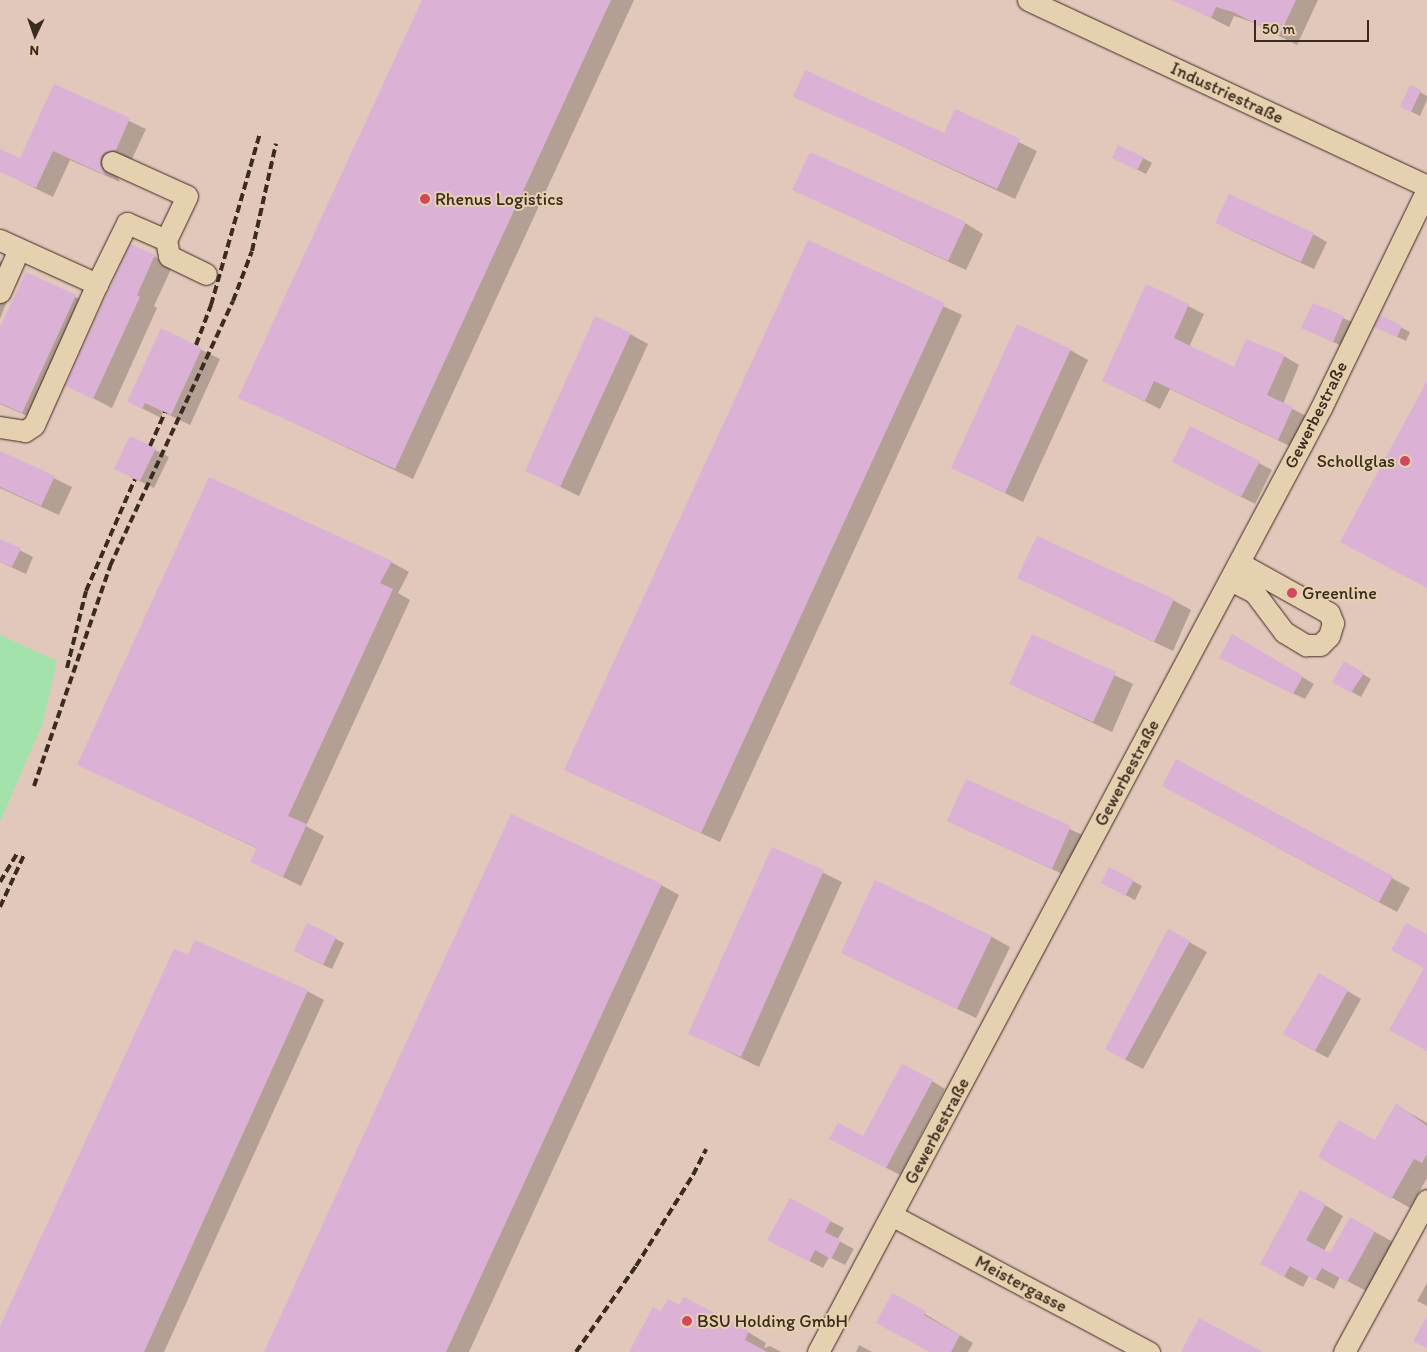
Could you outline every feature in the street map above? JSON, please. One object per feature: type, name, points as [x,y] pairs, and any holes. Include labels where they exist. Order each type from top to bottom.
[{"type":"street","name":"Industriestraße","points":[[1028,0],[1427,186]]},
{"type":"street","points":[[112,162],[187,196],[166,240],[169,256],[206,274]]},
{"type":"street","name":"Gewerbestraße","points":[[818,1352],[1321,408],[1427,190]]},
{"type":"street","points":[[0,427],[24,431],[34,425],[127,223],[166,240]]},
{"type":"street","points":[[0,240],[98,284]]},
{"type":"street","points":[[0,292],[19,249]]},
{"type":"street","points":[[1344,1352],[1427,1200]]},
{"type":"street","name":"Meistergasse","points":[[892,1216],[1149,1352]]},
{"type":"shaded area","points":[[0,0],[1427,0],[1427,1352],[0,1352],[0,822],[43,723],[57,661],[0,635]]},
{"type":"green space","points":[[0,635],[57,661],[43,723],[0,822]]},
{"type":"building","name":"Rhenus Logistics","points":[[422,0],[611,0],[395,469],[238,398]]},
{"type":"building","points":[[1172,0],[1296,0],[1279,36],[1233,12],[1216,7],[1211,18]]},
{"type":"building","points":[[805,70],[944,133],[955,109],[1020,139],[997,189],[793,97]]},
{"type":"building","points":[[54,84],[130,118],[116,150],[105,152],[101,156],[100,164],[105,175],[53,151],[36,188],[0,172],[0,149],[20,158]]},
{"type":"building","points":[[1410,85],[1421,90],[1411,112],[1400,107]]},
{"type":"building","points":[[1118,145],[1144,157],[1137,170],[1112,158]]},
{"type":"building","points":[[810,152],[966,222],[948,261],[792,190]]},
{"type":"building","points":[[1229,194],[1314,233],[1301,262],[1215,223]]},
{"type":"building","points":[[808,240],[945,303],[701,833],[564,770]]},
{"type":"building","points":[[130,244],[155,255],[137,295],[140,297],[93,399],[65,386]]},
{"type":"building","points":[[26,272],[76,295],[22,413],[0,403],[0,327]]},
{"type":"building","points":[[1146,284],[1189,304],[1174,338],[1234,367],[1246,339],[1285,355],[1267,395],[1293,407],[1278,440],[1154,381],[1145,401],[1102,381]]},
{"type":"building","points":[[1313,303],[1344,316],[1333,342],[1301,328]]},
{"type":"building","points":[[1380,315],[1402,326],[1397,337],[1374,327]]},
{"type":"building","points":[[595,316],[631,333],[560,487],[525,471]]},
{"type":"building","points":[[1017,324],[1071,349],[1005,493],[951,468]]},
{"type":"building","points":[[161,328],[202,348],[171,415],[145,403],[142,409],[127,402]]},
{"type":"building","name":"Schollglas","points":[[1427,381],[1427,588],[1340,542]]},
{"type":"building","points":[[1190,426],[1260,461],[1241,497],[1172,462]]},
{"type":"building","points":[[130,436],[156,448],[140,481],[114,469]]},
{"type":"building","points":[[0,451],[55,476],[41,506],[0,487]]},
{"type":"building","points":[[209,477],[392,561],[380,583],[393,589],[288,816],[307,824],[283,877],[250,862],[257,848],[77,765]]},
{"type":"building","points":[[1037,536],[1174,599],[1154,642],[1017,578]]},
{"type":"building","points":[[0,539],[21,548],[12,567],[0,562]]},
{"type":"building","points":[[1032,634],[1116,672],[1093,722],[1009,684]]},
{"type":"building","points":[[1232,634],[1303,676],[1293,694],[1219,658]]},
{"type":"building","points":[[1344,661],[1364,673],[1351,693],[1332,682]]},
{"type":"building","points":[[1176,759],[1393,876],[1379,902],[1162,786]]},
{"type":"building","points":[[966,779],[1071,826],[1052,869],[947,821]]},
{"type":"building","points":[[511,814],[662,884],[446,1352],[264,1352]]},
{"type":"building","points":[[772,847],[824,870],[741,1057],[688,1034]]},
{"type":"building","points":[[1109,867],[1134,880],[1125,896],[1101,883]]},
{"type":"building","points":[[875,880],[992,936],[957,1009],[841,953]]},
{"type":"building","points":[[307,923],[336,937],[323,965],[294,951]]},
{"type":"building","points":[[1406,923],[1427,934],[1427,1051],[1389,1030],[1424,968],[1391,950]]},
{"type":"building","points":[[1168,929],[1190,941],[1125,1060],[1105,1049]]},
{"type":"building","points":[[195,940],[308,990],[144,1352],[0,1352],[0,1326],[174,949],[188,955]]},
{"type":"building","points":[[1319,973],[1348,990],[1315,1051],[1283,1034]]},
{"type":"building","points":[[902,1064],[933,1080],[886,1168],[829,1139],[838,1123],[863,1136]]},
{"type":"building","points":[[1396,1103],[1427,1126],[1427,1154],[1422,1163],[1414,1159],[1391,1199],[1318,1157],[1339,1120],[1375,1140]]},
{"type":"building","points":[[1300,1190],[1326,1204],[1306,1240],[1330,1253],[1350,1217],[1375,1231],[1347,1282],[1322,1268],[1315,1280],[1290,1266],[1284,1277],[1260,1264]]},
{"type":"building","points":[[790,1198],[831,1220],[825,1232],[841,1240],[831,1259],[815,1250],[809,1262],[767,1240]]},
{"type":"building","points":[[892,1293],[926,1311],[924,1315],[960,1335],[951,1352],[930,1352],[876,1323]]},
{"type":"building","name":"BSU Holding GmbH","points":[[684,1297],[749,1331],[745,1340],[767,1352],[629,1352],[653,1307],[661,1311],[668,1299],[679,1305]]},
{"type":"building","points":[[1427,1316],[1427,1348],[1413,1341]]},
{"type":"building","points":[[1199,1318],[1263,1352],[1181,1352]]},
{"type":"railway","points":[[196,345],[211,305],[259,136]]},
{"type":"railway","points":[[34,786],[110,566],[233,301],[252,251],[276,144]]},
{"type":"railway","points":[[150,446],[165,412]]},
{"type":"railway","points":[[67,668],[86,591],[135,479]]},
{"type":"railway","points":[[0,882],[18,852]]},
{"type":"railway","points":[[0,907],[24,855]]},
{"type":"railway","points":[[576,1352],[636,1266],[693,1175],[706,1149]]},
{"type":"place","name":"Rhenus Logistics","points":[[425,199]]},
{"type":"place","name":"Schollglas","points":[[1405,461]]},
{"type":"place","name":"Greenline","points":[[1292,593]]},
{"type":"place","name":"BSU Holding GmbH","points":[[687,1321]]}]
